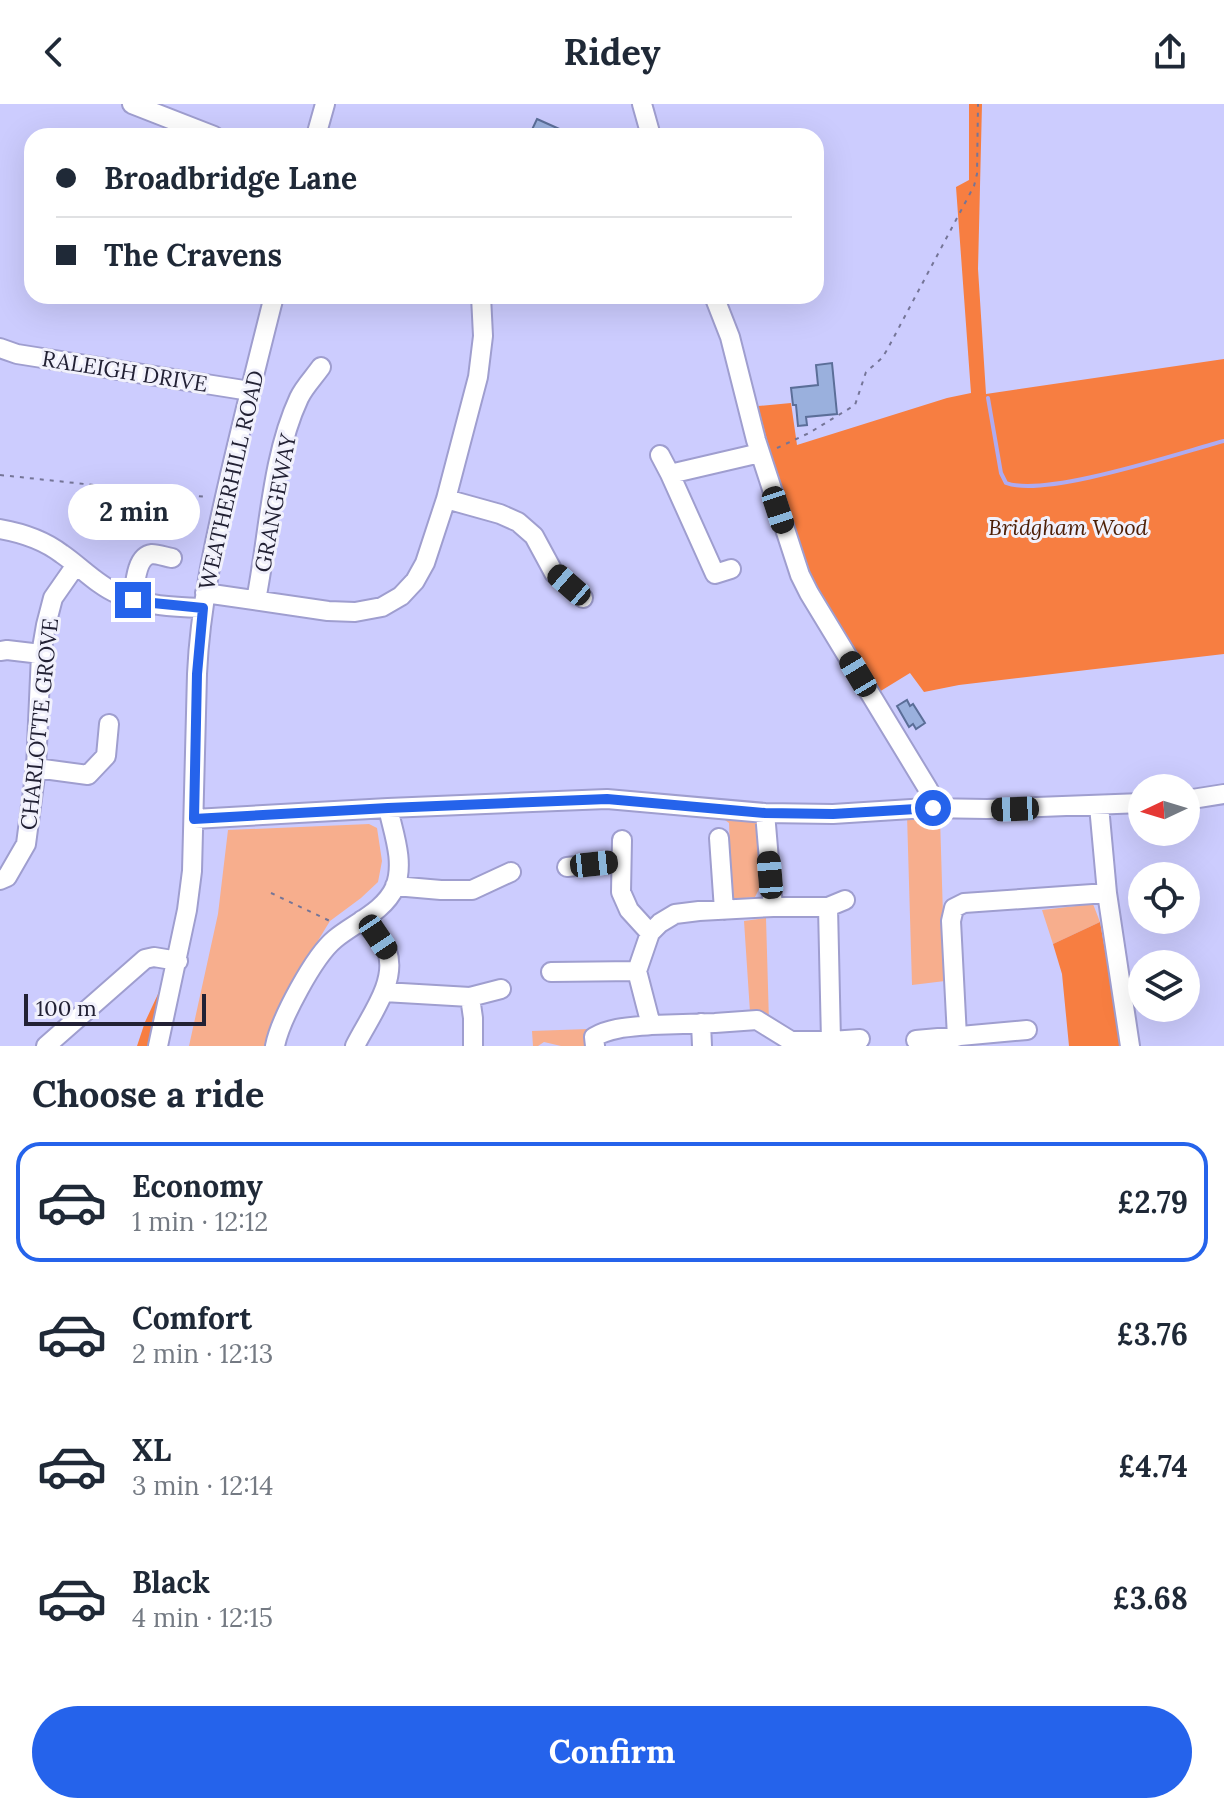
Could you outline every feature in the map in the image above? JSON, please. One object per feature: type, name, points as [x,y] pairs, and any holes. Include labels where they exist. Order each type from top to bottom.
[{"type":"street","points":[[132,104],[194,128]]},
{"type":"street","points":[[323,128],[325,104]]},
{"type":"street","points":[[642,104],[649,128]]},
{"type":"street","name":"WEATHERHILL ROAD","points":[[158,1046],[187,910],[194,819],[197,674],[204,600],[224,500],[272,304]]},
{"type":"street","points":[[0,529],[40,540],[117,594],[133,600],[256,600],[355,612],[382,607],[401,596],[415,581],[425,563],[446,499],[478,377],[483,336],[481,304]]},
{"type":"street","points":[[717,304],[730,337],[760,453],[804,584],[924,782],[932,797],[933,808]]},
{"type":"street","name":"RALEIGH DRIVE","points":[[0,348],[17,354],[250,391]]},
{"type":"street","name":"GRANGEWAY","points":[[256,600],[273,491],[286,434],[299,395],[321,367]]},
{"type":"street","points":[[670,474],[760,453]]},
{"type":"street","points":[[660,455],[721,578]]},
{"type":"street","points":[[446,499],[518,522],[534,536],[554,573],[583,598]]},
{"type":"street","points":[[133,600],[143,558],[150,554],[172,558]]},
{"type":"street","name":"CHARLOTTE GROVE","points":[[0,880],[7,877],[26,844],[36,768],[41,654],[46,625],[53,598],[76,565]]},
{"type":"street","points":[[0,651],[41,654]]},
{"type":"street","points":[[36,768],[88,775],[106,756],[109,724]]},
{"type":"street","points":[[1200,798],[1224,794]]},
{"type":"street","points":[[194,819],[607,799],[765,813],[833,814],[933,808],[1128,804]]},
{"type":"street","points":[[1099,806],[1107,893],[1130,1046]]},
{"type":"street","points":[[275,1046],[283,1020],[319,955],[331,942],[387,899],[395,886],[399,863],[388,808]]},
{"type":"street","points":[[765,813],[773,907]]},
{"type":"street","points":[[719,838],[724,910]]},
{"type":"street","points":[[622,840],[621,892],[629,910],[650,933]]},
{"type":"street","points":[[567,867],[620,861]]},
{"type":"street","points":[[395,886],[472,890],[511,872]]},
{"type":"street","points":[[970,1039],[951,921],[954,908],[964,903],[1107,893]]},
{"type":"street","points":[[651,1025],[637,971],[650,933],[660,923],[675,914],[837,904],[828,1043]]},
{"type":"street","points":[[355,925],[378,937],[387,950],[390,975],[355,1046]]},
{"type":"street","points":[[46,1046],[145,959],[154,957],[178,961]]},
{"type":"street","points":[[551,972],[581,965],[637,971]]},
{"type":"street","points":[[384,992],[470,997],[501,989]]},
{"type":"street","points":[[470,997],[473,1046]]},
{"type":"street","points":[[595,1046],[594,1037],[614,1029],[757,1020],[791,1041],[828,1043],[860,1039]]},
{"type":"street","points":[[701,1023],[702,1046]]},
{"type":"street","points":[[916,1040],[970,1039],[1027,1030]]},
{"type":"path","points":[[760,453],[792,442],[855,405],[866,372],[887,350],[976,181],[978,104]]},
{"type":"path","points":[[0,475],[224,500]]},
{"type":"path","points":[[271,893],[355,925]]},
{"type":"shaded area","points":[[710,809],[759,817],[760,887],[755,897],[732,899],[729,823]]},
{"type":"shaded area","points":[[907,815],[940,818],[945,981],[912,985]]},
{"type":"shaded area","points":[[369,824],[377,828],[382,861],[378,882],[330,921],[281,1001],[265,1046],[189,1046],[218,914],[228,830]]},
{"type":"shaded area","points":[[1093,904],[1100,922],[1053,944],[1042,910]]},
{"type":"shaded area","points":[[766,918],[769,1022],[750,1012],[744,921]]},
{"type":"shaded area","points":[[588,1029],[591,1046],[561,1046],[544,1042],[533,1046],[532,1031]]},
{"type":"green space","name":"Bridgham Wood","points":[[969,104],[982,104],[978,269],[986,394],[1224,359],[1224,654],[959,685],[924,692],[910,673],[879,692],[811,576],[778,481],[758,406],[791,403],[797,445],[971,393],[956,187],[969,180]]},
{"type":"green space","points":[[1100,922],[1122,1046],[1069,1046],[1062,974],[1053,944]]},
{"type":"green space","points":[[165,979],[148,1046],[137,1046],[145,1022]]},
{"type":"building","points":[[537,119],[557,128],[533,128]]},
{"type":"building","points":[[832,363],[837,414],[806,417],[807,425],[798,426],[791,388],[818,385],[816,365]]},
{"type":"building","points":[[907,700],[925,723],[916,729],[913,724],[909,727],[897,706]]},
{"type":"waterway","points":[[988,398],[1001,473],[1006,483],[1025,486],[1080,479],[1224,441]]},
{"type":"route","points":[[133,600],[203,608],[198,645],[194,819],[607,799],[765,813],[833,814],[933,808]]}]
